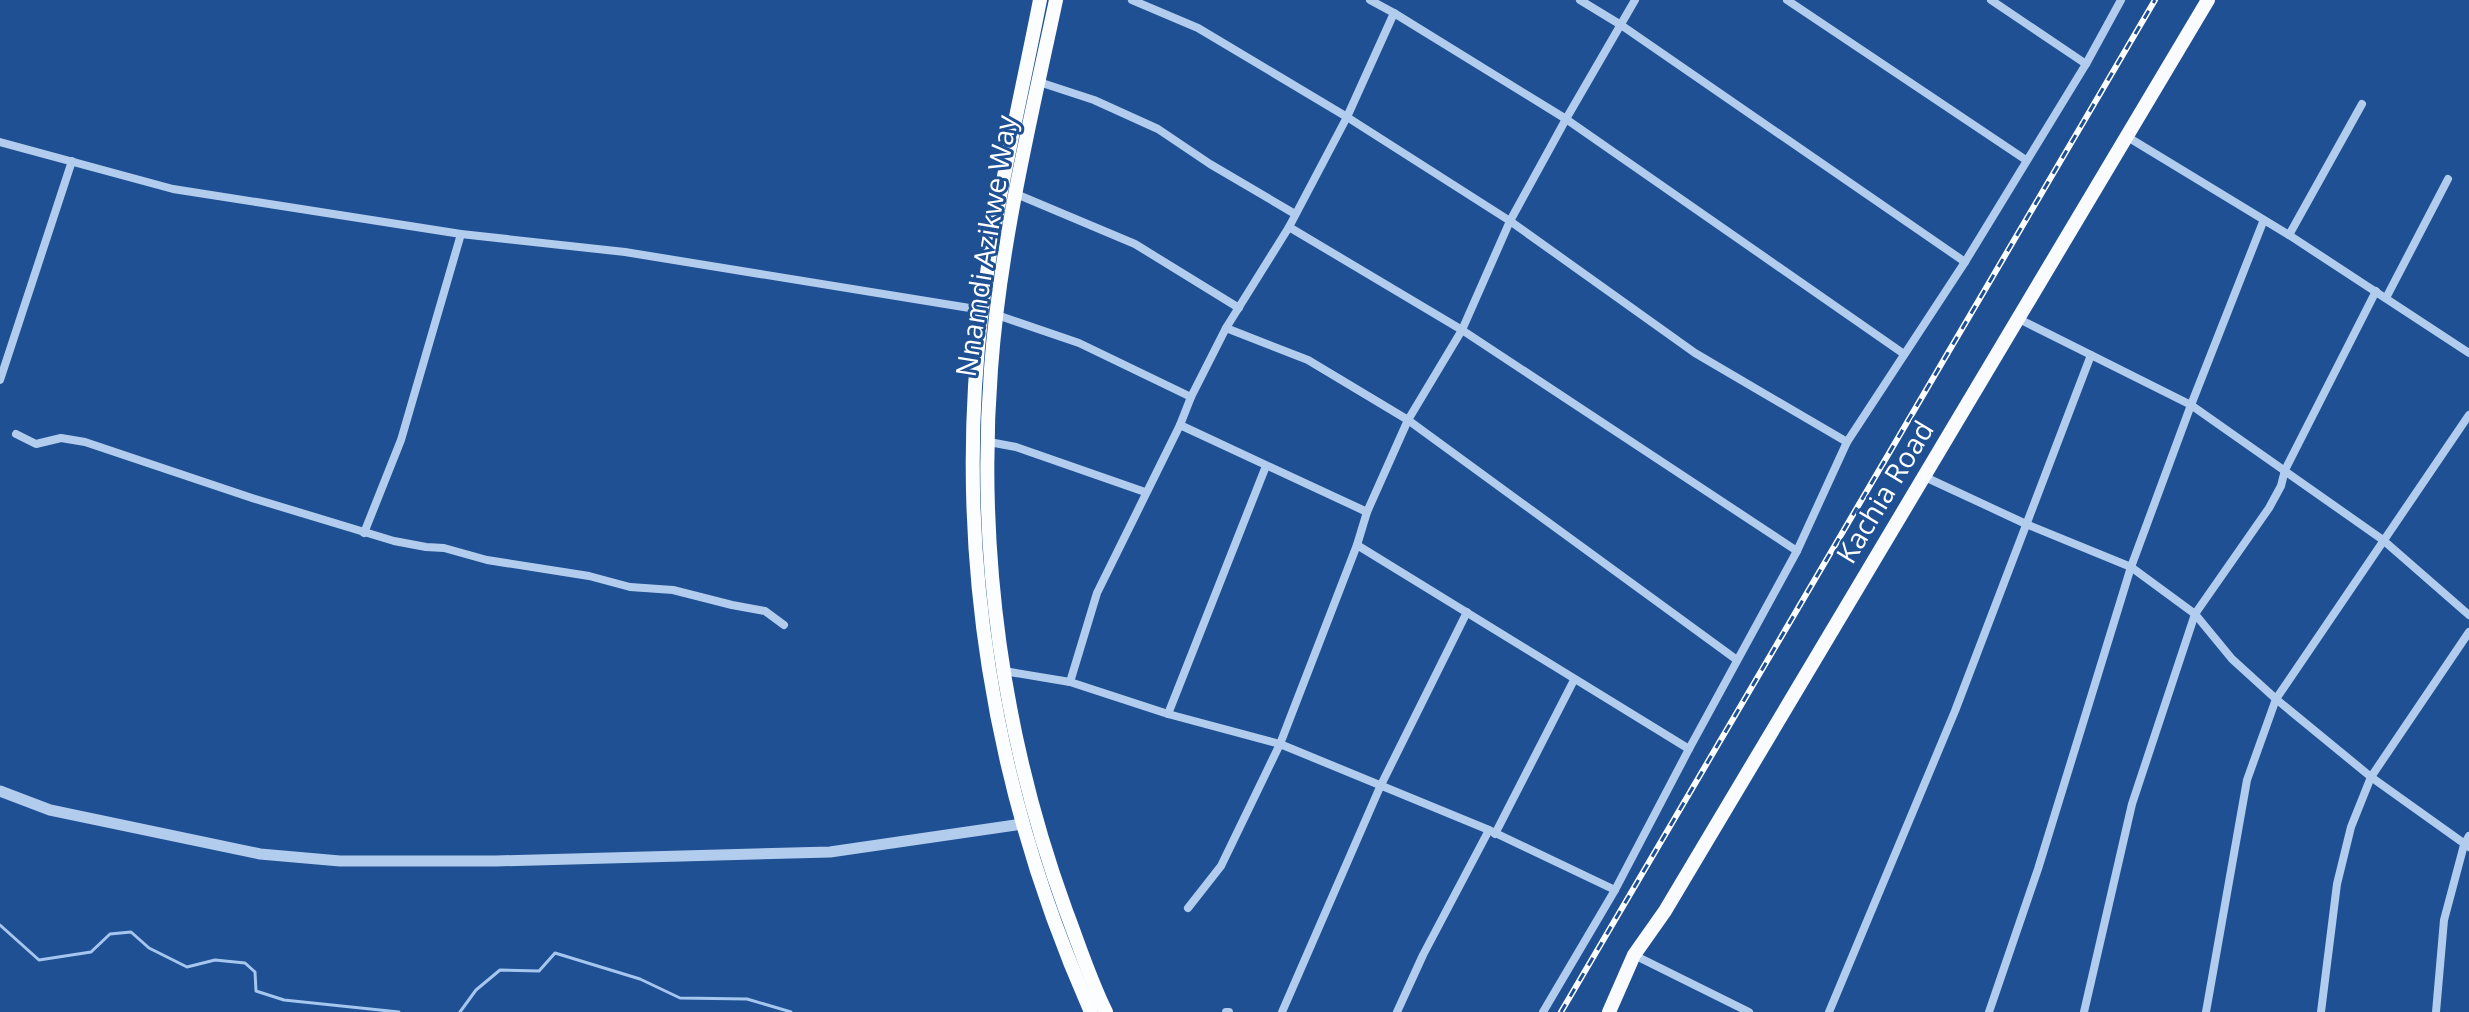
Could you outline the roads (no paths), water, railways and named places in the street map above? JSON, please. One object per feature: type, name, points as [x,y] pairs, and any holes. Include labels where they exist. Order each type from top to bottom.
[{"type":"highway","name":"Nnamdi Azikwe Way","points":[[1040,0],[982,310],[972,438],[977,579],[995,710],[1012,790],[1055,927],[1091,1012]]},
{"type":"highway","name":"Nnamdi Azikwe Way","points":[[1056,0],[1016,194],[997,315],[991,369],[988,536],[995,623],[1029,796],[1056,882],[1106,1012]]},
{"type":"main road","name":"Kachia Road","points":[[1609,1012],[1634,955],[1665,911],[2208,0]]},
{"type":"street","points":[[1132,0],[1198,28],[1347,117],[1510,221],[1695,353],[1847,442]]},
{"type":"street","points":[[1580,0],[1965,262]]},
{"type":"street","points":[[1188,908],[1221,866],[1280,744],[1367,512],[1408,420],[1462,330],[1510,221],[1635,0]]},
{"type":"street","points":[[1787,0],[2026,160]]},
{"type":"street","points":[[1991,0],[2086,64]]},
{"type":"street","points":[[1543,1012],[1615,890],[1797,551],[1847,442],[1965,262],[2086,64],[2121,0]]},
{"type":"street","points":[[1375,1],[1566,119],[1904,354]]},
{"type":"street","points":[[1070,682],[1097,593],[1191,397],[1226,328],[1289,227],[1347,117],[1394,13]]},
{"type":"street","points":[[1039,82],[1094,100],[1158,129],[1295,214]]},
{"type":"street","points":[[2289,235],[2362,104]]},
{"type":"street","points":[[2126,136],[2289,235],[2469,353]]},
{"type":"street","points":[[0,142],[173,189],[461,234],[625,252],[982,310]]},
{"type":"street","points":[[0,380],[72,161]]},
{"type":"street","points":[[2386,298],[2448,179]]},
{"type":"street","points":[[1016,194],[1135,244],[1239,308]]},
{"type":"street","points":[[1989,1012],[2038,869],[2131,567],[2263,222]]},
{"type":"street","points":[[1289,227],[1462,330],[1797,551]]},
{"type":"street","points":[[364,533],[401,440],[461,234]]},
{"type":"street","points":[[2084,1012],[2132,804],[2195,614],[2269,508],[2281,486],[2285,470],[2376,291]]},
{"type":"street","points":[[997,315],[1079,343],[1191,397]]},
{"type":"street","points":[[2019,319],[2191,405],[2383,540],[2469,615]]},
{"type":"street","points":[[1226,328],[1308,360],[1408,420],[1737,660]]},
{"type":"street","points":[[1829,1012],[1955,711],[2091,355]]},
{"type":"street","points":[[2206,1012],[2247,780],[2276,699],[2469,415]]},
{"type":"street","points":[[1180,425],[1367,512]]},
{"type":"street","points":[[16,434],[36,444],[61,438],[85,442],[364,533],[444,548],[487,560],[589,576],[630,587],[673,590],[765,611],[784,625]]},
{"type":"street","points":[[989,442],[1016,447],[1145,492]]},
{"type":"street","points":[[1168,714],[1266,466]]},
{"type":"street","points":[[1925,477],[2026,524],[2131,567],[2195,614],[2232,659],[2276,699],[2371,777],[2467,843],[2444,920],[2436,1012]]},
{"type":"street","points":[[1357,545],[1689,749]]},
{"type":"street","points":[[1282,1012],[1380,787],[1467,612]]},
{"type":"street","points":[[2321,1012],[2337,884],[2351,827],[2371,777],[2469,632]]},
{"type":"street","points":[[1003,671],[1070,682],[1168,714],[1280,744],[1492,832],[1615,890]]},
{"type":"street","points":[[1397,1012],[1423,955],[1574,680]]},
{"type":"street","points":[[0,791],[50,810],[245,851],[340,861],[496,861],[830,852],[1022,824]]},
{"type":"street","points":[[1634,955],[1749,1012]]},
{"type":"waterway","points":[[0,925],[39,960],[91,952],[110,934],[131,932],[149,948],[187,967],[215,960],[245,963],[255,972],[256,991],[284,1000],[399,1012]]},
{"type":"waterway","points":[[460,1012],[476,990],[500,970],[539,971],[555,953],[640,979],[680,998],[747,999],[791,1012]]},
{"type":"railway","points":[[1561,1012],[2155,0]]}]
